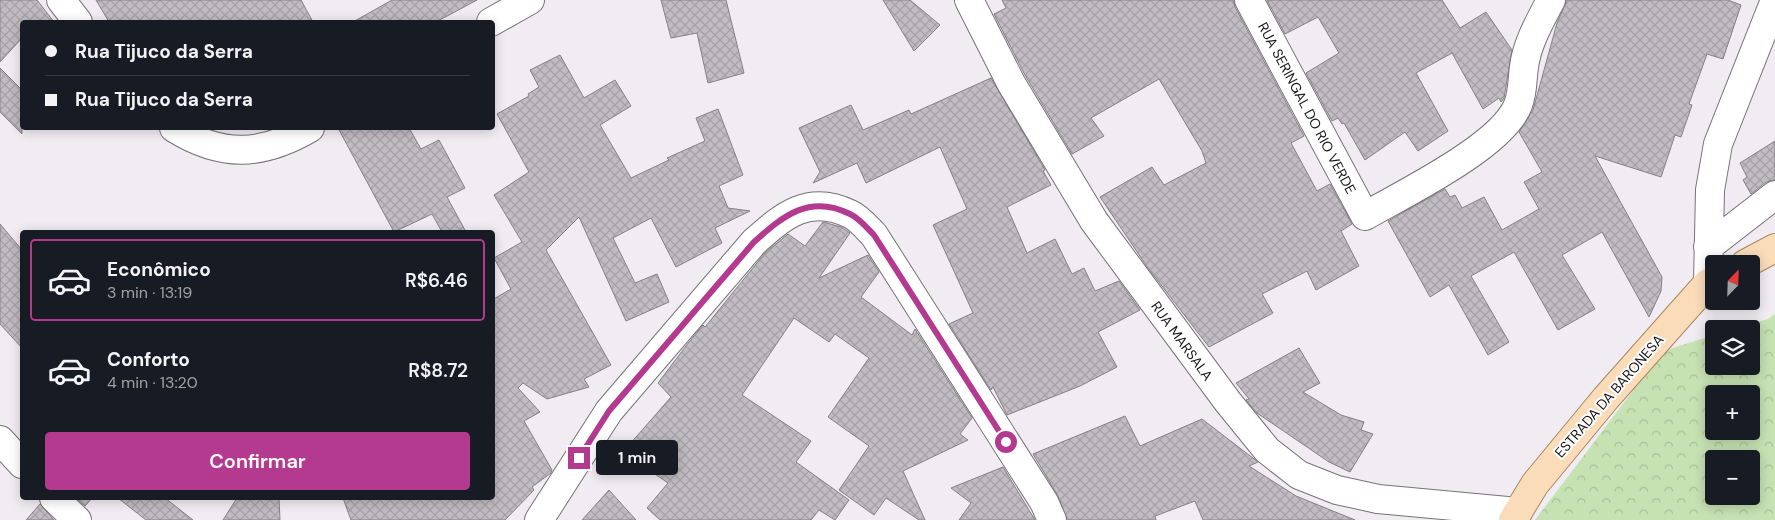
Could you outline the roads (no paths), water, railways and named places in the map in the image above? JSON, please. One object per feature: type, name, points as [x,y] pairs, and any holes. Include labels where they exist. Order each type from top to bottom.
[{"type":"main road","points":[[1760,256],[1775,248]]},
{"type":"main road","name":"ESTRADA DA BARONESA","points":[[1516,516],[1535,484],[1606,398],[1705,288]]},
{"type":"street","points":[[61,0],[76,20]]},
{"type":"street","points":[[495,20],[530,0]]},
{"type":"street","name":"RUA MARSALA","points":[[970,0],[1011,83],[1094,221],[1228,402],[1267,450],[1299,475],[1337,490],[1467,514],[1516,516]]},
{"type":"street","name":"RUA SERINGAL DO RIO VERDE","points":[[1249,0],[1365,216],[1466,156],[1500,132],[1509,121],[1522,94],[1528,53],[1551,0]]},
{"type":"street","points":[[1709,255],[1710,190],[1718,144],[1775,0]]},
{"type":"street","points":[[178,130],[208,145],[248,151],[291,139],[307,130]]},
{"type":"street","points":[[1708,247],[1775,195]]},
{"type":"street","points":[[539,520],[609,411],[754,242],[778,220],[804,207],[822,206],[851,214],[874,235],[1044,502],[1052,520]]},
{"type":"street","points":[[0,440],[20,462]]},
{"type":"street","points":[[56,500],[77,520]]}]
